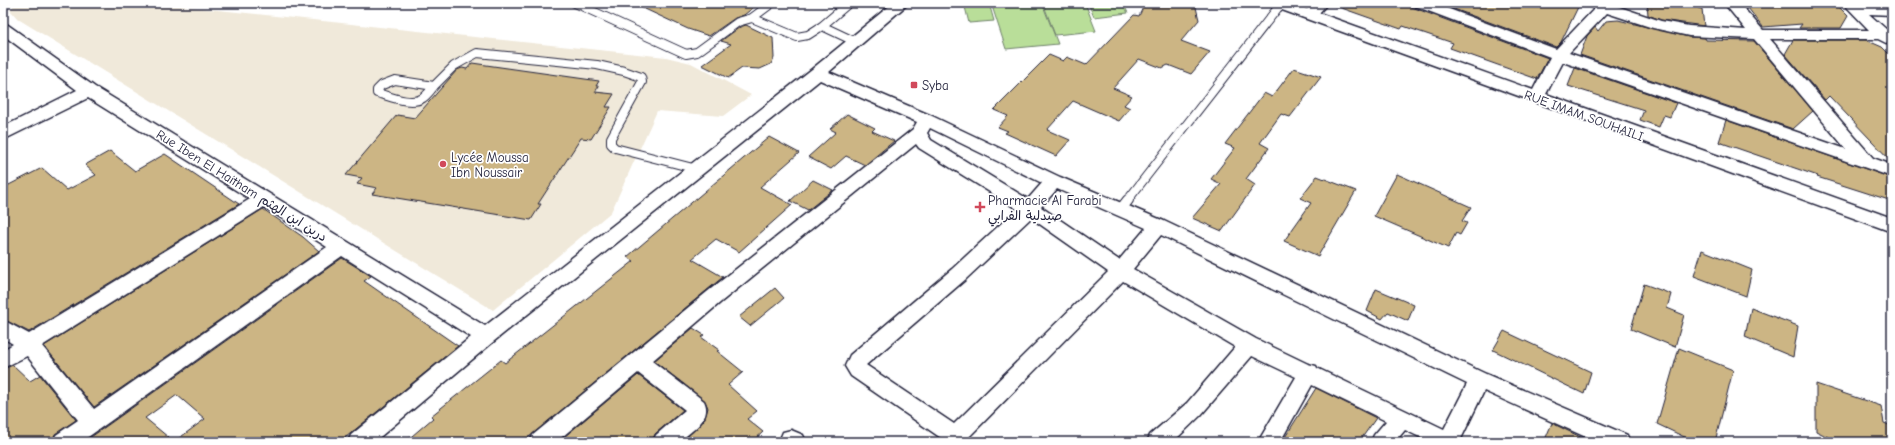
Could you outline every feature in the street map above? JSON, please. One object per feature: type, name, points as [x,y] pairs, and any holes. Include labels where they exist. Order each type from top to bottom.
[{"type":"street","points":[[359,442],[486,336],[818,73],[902,3]]},
{"type":"street","points":[[1309,15],[1321,3]]},
{"type":"street","points":[[1420,3],[1559,55],[1892,171]]},
{"type":"street","points":[[1731,3],[1759,34],[1867,163]]},
{"type":"street","name":"RUE IMAM SOUHAILI","points":[[1278,4],[1892,226]]},
{"type":"street","points":[[1536,98],[1559,55],[1602,4],[1658,25],[1689,31],[1889,38]]},
{"type":"street","points":[[1853,6],[1889,38]]},
{"type":"street","points":[[1853,6],[1892,11]]},
{"type":"street","name":"Rue Iben El Haitham دربن ابن الهثم","points":[[3,28],[89,91],[265,198],[486,336]]},
{"type":"street","points":[[818,73],[922,127],[1121,209],[1479,380],[1619,442]]},
{"type":"street","points":[[3,134],[89,91]]},
{"type":"street","points":[[922,127],[925,144],[1031,208],[1121,272],[1249,345],[1309,372],[1450,442],[1479,380]]},
{"type":"street","points":[[541,442],[714,297],[922,127]]},
{"type":"street","points":[[1054,181],[1031,208],[957,276],[858,361],[856,366],[858,370],[952,439],[1121,272],[1158,226]]},
{"type":"street","points":[[3,360],[265,198]]},
{"type":"street","points":[[64,442],[91,421],[341,246]]},
{"type":"street","points":[[3,328],[29,344],[91,421]]},
{"type":"street","points":[[1158,442],[1194,409],[1249,345]]},
{"type":"street","points":[[638,362],[696,407],[697,412],[664,442]]},
{"type":"street","points":[[1269,442],[1309,372]]},
{"type":"street","points":[[1382,442],[1401,419]]},
{"type":"lane","points":[[575,3],[686,54],[697,52],[738,22],[752,18],[772,3]]},
{"type":"lane","points":[[834,3],[846,5]]},
{"type":"lane","points":[[1121,209],[1278,4]]},
{"type":"lane","points":[[752,18],[797,36],[808,36],[846,5]]},
{"type":"lane","points":[[822,26],[856,42]]},
{"type":"lane","points":[[434,86],[393,80],[381,85],[377,90],[377,93],[410,100],[418,100],[423,98],[456,65],[470,55],[477,53],[597,65],[630,72],[641,77],[642,82],[610,138],[611,144],[615,148],[697,169]]},
{"type":"shaded area","name":"Lycée Moussa Ibn Noussair","points":[[16,3],[150,3],[666,57],[691,63],[751,95],[723,116],[657,111],[611,212],[493,310],[18,19],[10,10]]},
{"type":"green space","points":[[964,3],[989,3],[994,21],[969,23]]},
{"type":"green space","points":[[991,3],[1042,3],[1058,44],[1006,49]]},
{"type":"green space","points":[[1043,3],[1085,3],[1096,31],[1055,35]]},
{"type":"green space","points":[[1088,3],[1123,3],[1128,13],[1094,17]]},
{"type":"building","points":[[632,3],[759,3],[744,15],[735,18],[709,36],[688,29]]},
{"type":"building","points":[[1145,3],[1195,3],[1199,20],[1181,41],[1210,52],[1191,74],[1168,65],[1162,68],[1139,59],[1113,88],[1132,96],[1124,105],[1130,108],[1119,121],[1073,101],[1047,130],[1070,140],[1056,156],[1005,133],[1008,131],[998,127],[1008,116],[994,110],[1049,55],[1063,61],[1067,57],[1086,65],[1134,15],[1139,16]]},
{"type":"building","points":[[1333,3],[1401,3],[1548,58],[1537,79],[1450,48],[1453,43],[1403,26],[1401,29],[1333,5]]},
{"type":"building","points":[[1450,3],[1580,3],[1561,42],[1556,47],[1446,6]]},
{"type":"building","points":[[1647,3],[1697,3],[1698,8],[1702,9],[1704,26],[1661,20],[1648,15]]},
{"type":"building","points":[[1744,3],[1835,3],[1848,16],[1841,28],[1799,28],[1802,24],[1763,27]]},
{"type":"building","points":[[1618,20],[1689,37],[1705,38],[1706,40],[1754,41],[1813,111],[1793,129],[1580,55],[1587,36],[1595,27],[1598,31],[1606,21]]},
{"type":"building","points":[[746,25],[773,38],[774,58],[771,64],[760,69],[742,68],[728,78],[702,65],[731,44],[721,41],[740,27]]},
{"type":"building","points":[[1793,40],[1866,40],[1882,47],[1892,57],[1892,162],[1829,96],[1825,100],[1785,54]]},
{"type":"building","points":[[472,63],[599,81],[596,86],[599,86],[595,92],[614,94],[606,107],[611,107],[591,139],[581,138],[538,204],[541,204],[531,220],[372,194],[377,188],[357,184],[362,178],[346,175],[397,115],[415,118],[457,70],[462,68],[467,69]]},
{"type":"building","points":[[1294,68],[1321,77],[1290,117],[1281,114],[1260,143],[1269,148],[1246,179],[1255,185],[1222,231],[1192,218],[1221,184],[1211,179],[1235,148],[1225,144],[1264,93],[1272,97]]},
{"type":"building","points":[[1575,68],[1676,103],[1670,117],[1664,115],[1659,127],[1640,120],[1644,110],[1568,86]]},
{"type":"building","points":[[847,114],[875,128],[872,131],[894,141],[865,165],[846,156],[831,169],[808,157],[836,132],[830,129]]},
{"type":"building","points":[[1726,120],[1892,178],[1892,201],[1817,177],[1818,176],[1719,142]]},
{"type":"building","points":[[769,137],[799,153],[760,187],[792,205],[739,252],[716,239],[692,259],[723,277],[523,442],[405,442],[433,418],[431,416],[501,360],[505,363],[634,261],[627,257]]},
{"type":"building","points":[[110,151],[135,171],[165,154],[239,204],[29,332],[3,319],[3,188],[42,168],[67,190],[96,175],[85,165]]},
{"type":"building","points":[[1397,174],[1471,207],[1462,221],[1467,223],[1460,235],[1456,233],[1448,248],[1374,216]]},
{"type":"building","points":[[1317,176],[1356,191],[1318,256],[1284,241],[1311,203],[1300,198]]},
{"type":"building","points":[[813,180],[833,190],[808,210],[790,201]]},
{"type":"building","points":[[263,209],[303,237],[319,251],[94,407],[44,346]]},
{"type":"building","points":[[1702,250],[1752,270],[1746,296],[1694,276]]},
{"type":"building","points":[[342,258],[371,276],[364,281],[458,346],[340,442],[174,442],[84,442]],"holes":[[[177,395],[205,419],[174,442],[145,418]]]},
{"type":"building","points":[[1644,284],[1671,294],[1667,308],[1684,315],[1675,347],[1631,329]]},
{"type":"building","points":[[775,288],[784,298],[750,326],[739,317]]},
{"type":"building","points":[[1376,289],[1414,305],[1408,321],[1388,312],[1382,319],[1367,311]]},
{"type":"building","points":[[1751,308],[1798,326],[1793,357],[1745,337]]},
{"type":"building","points":[[693,328],[704,335],[701,337],[719,350],[717,351],[743,372],[728,385],[757,411],[747,419],[763,432],[752,442],[681,442],[704,420],[708,408],[705,401],[654,361]]},
{"type":"building","points":[[1504,331],[1591,372],[1584,394],[1493,350]]},
{"type":"building","points":[[1679,348],[1733,370],[1715,442],[1695,442],[1657,424]]},
{"type":"building","points":[[13,365],[30,381],[40,375],[76,420],[55,434],[52,442],[3,442],[3,369]]},
{"type":"building","points":[[638,375],[683,410],[655,434],[652,442],[558,442]]},
{"type":"building","points":[[1816,384],[1881,406],[1884,423],[1892,426],[1892,442],[1838,442],[1816,431]]},
{"type":"building","points":[[1316,388],[1376,418],[1359,442],[1282,442]]},
{"type":"building","points":[[1552,423],[1562,428],[1591,442],[1544,442]]},
{"type":"place","name":"Syba","points":[[914,85]]},
{"type":"place","name":"Lycée Moussa Ibn Noussair","points":[[443,164]]},
{"type":"place","name":"Pharmacie Al Farabi صيدلية الفرابي","points":[[980,207]]}]
